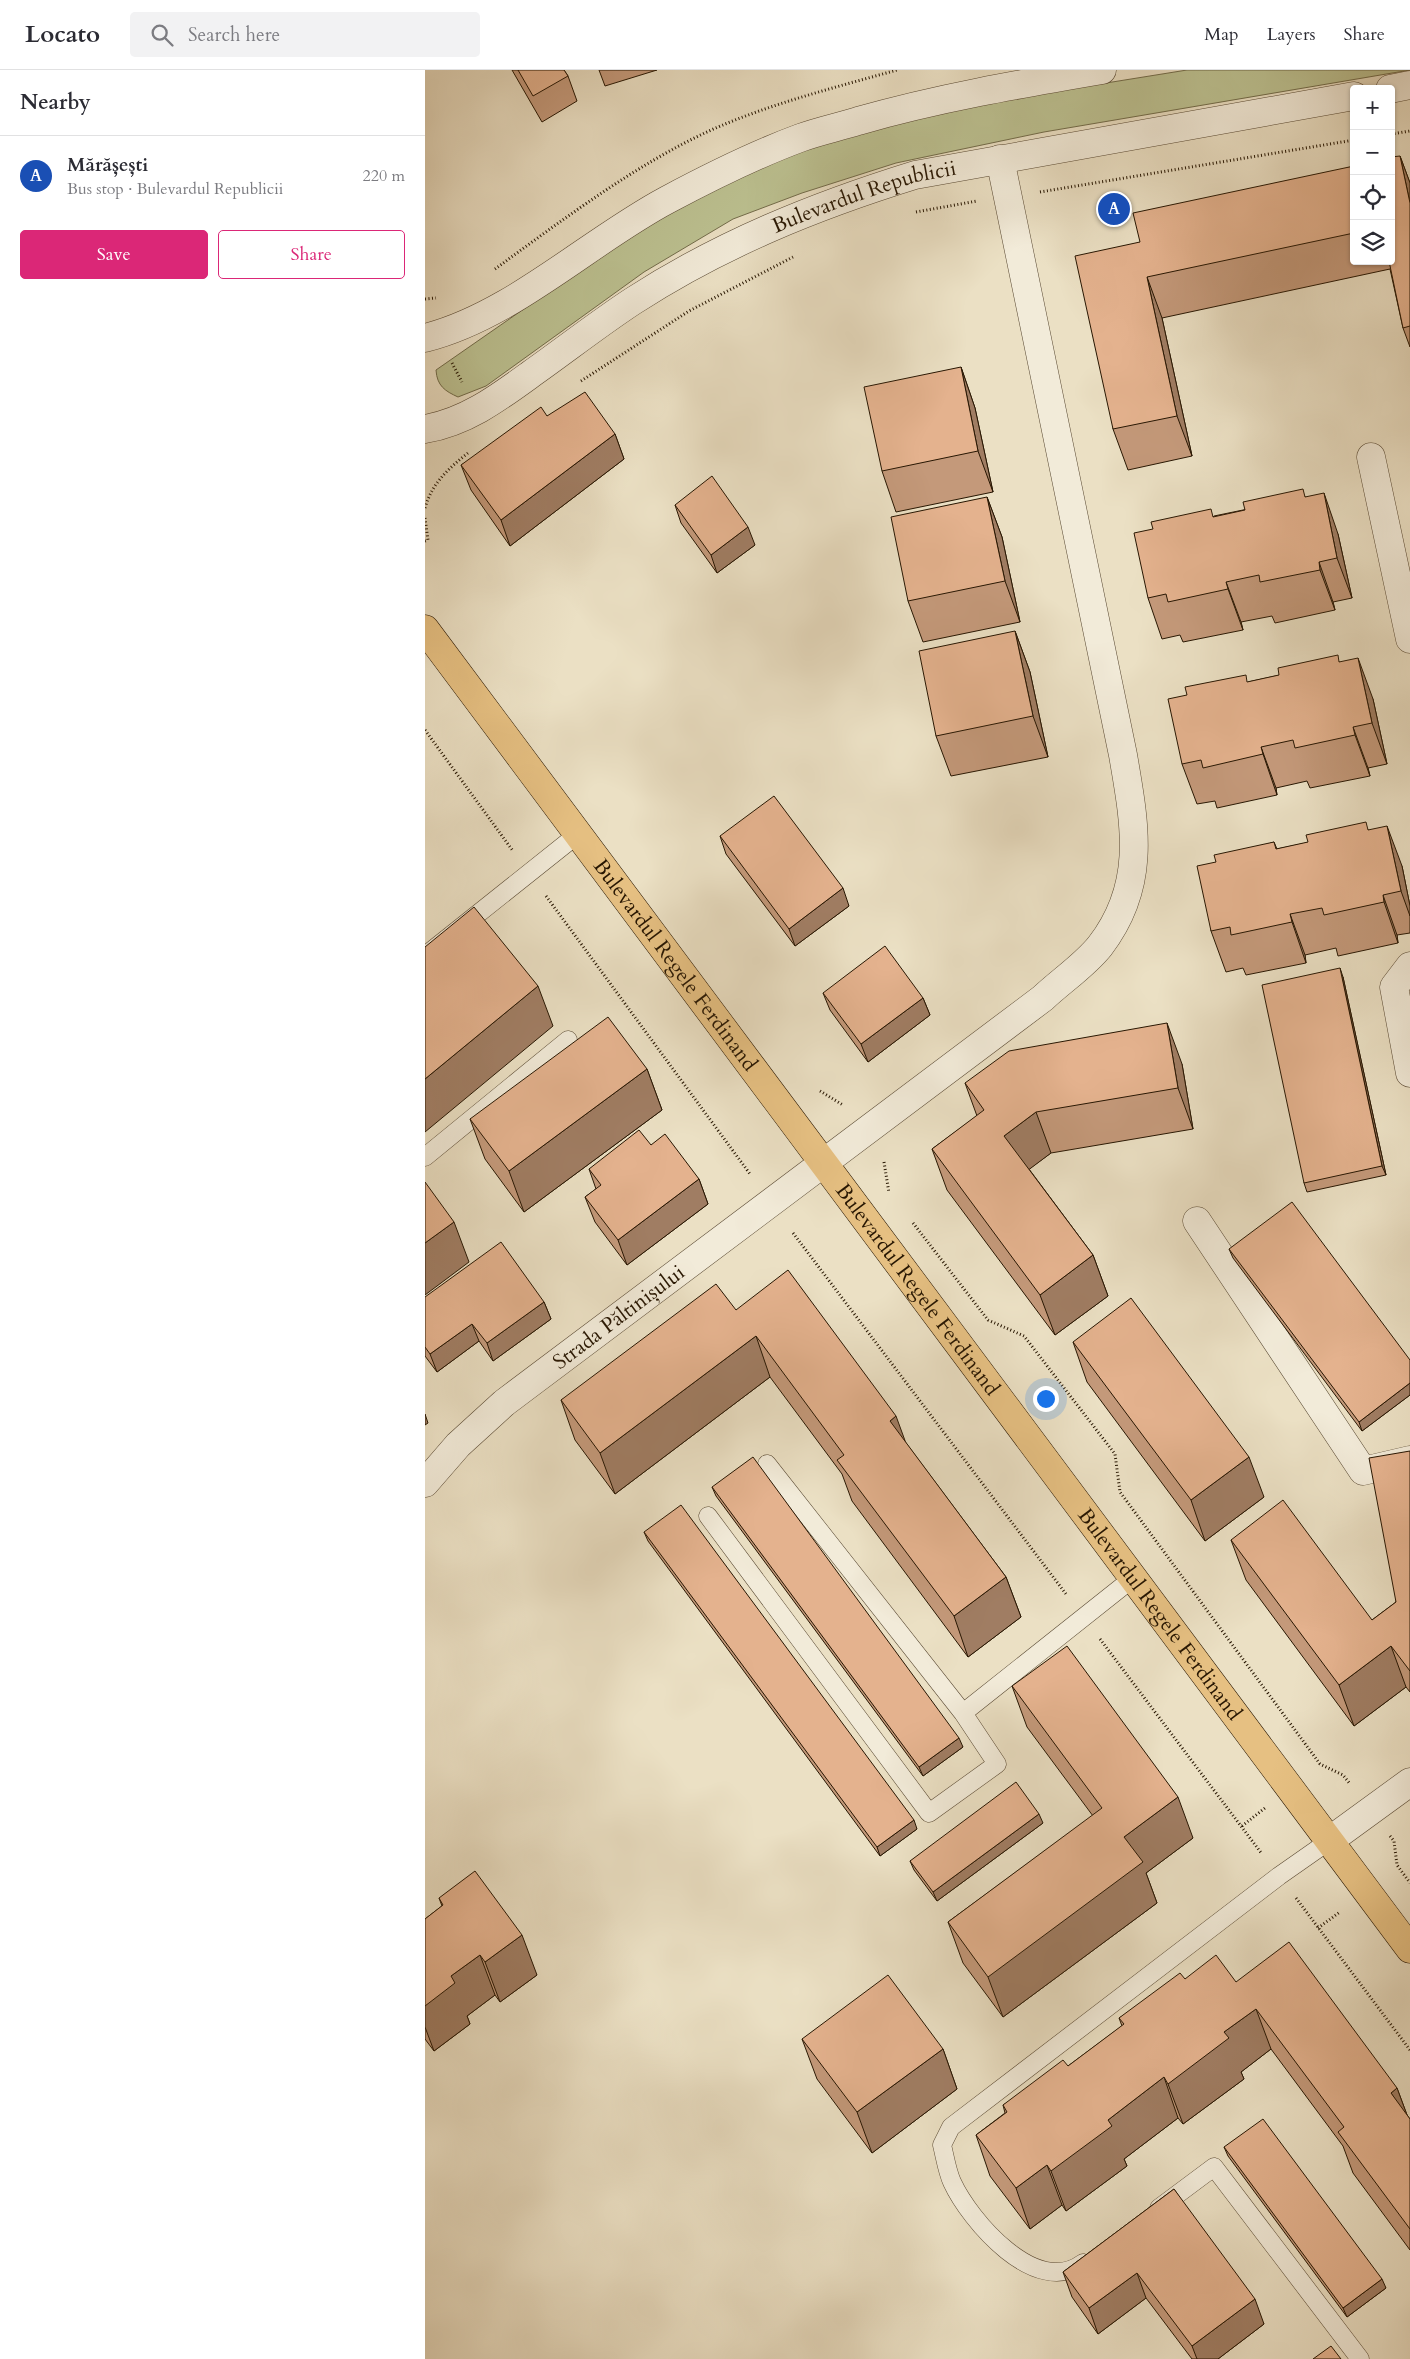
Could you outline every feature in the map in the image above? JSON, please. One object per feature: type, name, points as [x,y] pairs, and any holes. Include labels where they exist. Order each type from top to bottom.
[{"type":"main road","name":"Bulevardul Regele Ferdinand","points":[[425,629],[1410,1948]]},
{"type":"street","points":[[430,337],[474,320],[520,294],[665,200],[748,159],[793,141],[888,112],[974,92],[1102,70]]},
{"type":"street","points":[[1395,88],[1410,85]]},
{"type":"street","name":"Bulevardul Republicii","points":[[425,429],[443,426],[491,404],[632,302],[706,258],[779,223],[846,196],[915,175],[1350,97]]},
{"type":"street","name":"Strada Păltinișului","points":[[425,1483],[458,1445],[504,1403],[1043,998],[1099,947],[1118,920],[1133,876],[1135,821],[1000,159]]},
{"type":"street","points":[[1371,457],[1410,639]]},
{"type":"street","points":[[1410,966],[1394,987],[1410,1073]]},
{"type":"street","points":[[1197,1221],[1363,1470],[1410,1460]]},
{"type":"street","points":[[1329,1841],[1410,1782]]},
{"type":"lane","points":[[425,956],[578,834]]},
{"type":"lane","points":[[425,1156],[568,1040]]},
{"type":"lane","points":[[708,1516],[929,1813],[997,1764],[963,1712],[767,1464]]},
{"type":"lane","points":[[963,1712],[1133,1578]]},
{"type":"lane","points":[[1095,2255],[1079,2267],[1062,2272],[1035,2269],[1005,2250],[976,2219],[952,2182],[942,2145],[951,2127],[1271,1882],[1329,1841]]},
{"type":"lane","points":[[1142,2220],[1214,2167],[1360,2359]]},
{"type":"path","points":[[1395,133],[1410,131]]},
{"type":"path","points":[[913,212],[1350,141]]},
{"type":"path","points":[[573,387],[689,312],[799,254]]},
{"type":"path","points":[[430,337],[459,376],[475,412]]},
{"type":"path","points":[[425,508],[428,496],[445,472],[473,450]]},
{"type":"path","points":[[425,518],[429,540],[425,541]]},
{"type":"path","points":[[425,730],[750,1174]]},
{"type":"path","points":[[820,1091],[843,1105]]},
{"type":"path","points":[[883,1162],[889,1192],[895,1200]]},
{"type":"path","points":[[912,1222],[988,1320],[1024,1336],[1115,1454],[1120,1492],[1199,1602],[1320,1764],[1343,1775]]},
{"type":"path","points":[[793,1233],[1261,1852]]},
{"type":"path","points":[[1394,1840],[1397,1865],[1410,1883]]},
{"type":"path","points":[[1302,1905],[1410,2050]]},
{"type":"green space","points":[[1187,70],[1410,70],[1044,132],[896,163],[802,193],[733,219],[644,272],[486,386],[458,397],[446,390],[438,380],[436,370],[623,240],[746,170],[843,137],[963,106]]},
{"type":"building","points":[[518,70],[564,70],[568,76],[533,96]]},
{"type":"building","points":[[1400,156],[1410,203],[1410,326],[1403,328],[1390,265],[1395,265],[1395,157]]},
{"type":"building","points":[[1350,167],[1350,234],[1147,277],[1177,416],[1113,429],[1075,256],[1140,242],[1133,213]]},
{"type":"building","points":[[961,367],[978,451],[882,471],[864,387]]},
{"type":"building","points":[[585,392],[615,434],[501,520],[461,465],[541,407],[547,416]]},
{"type":"building","points":[[712,476],[748,527],[711,555],[675,505]]},
{"type":"building","points":[[1303,489],[1305,497],[1324,493],[1337,558],[1319,562],[1320,570],[1260,582],[1259,575],[1226,582],[1228,589],[1168,602],[1166,594],[1148,598],[1134,533],[1153,529],[1151,522],[1211,509],[1213,517],[1245,510],[1243,502]]},
{"type":"building","points":[[987,497],[1005,581],[908,601],[891,517]]},
{"type":"building","points":[[1015,631],[1033,716],[936,736],[919,651]]},
{"type":"building","points":[[1338,655],[1339,662],[1358,658],[1372,723],[1353,727],[1355,735],[1295,748],[1293,740],[1261,747],[1263,754],[1203,768],[1201,760],[1182,764],[1168,699],[1187,695],[1185,687],[1246,675],[1247,682],[1279,675],[1278,668]]},
{"type":"building","points":[[774,796],[843,888],[789,929],[720,836]]},
{"type":"building","points":[[1366,822],[1368,830],[1387,826],[1401,891],[1383,895],[1384,902],[1324,915],[1322,908],[1290,914],[1292,922],[1231,935],[1230,927],[1211,931],[1197,866],[1216,862],[1214,855],[1274,842],[1276,849],[1308,842],[1306,835]]},
{"type":"building","points":[[474,907],[538,986],[425,1079],[425,947]]},
{"type":"building","points":[[885,946],[923,998],[861,1044],[823,993]]},
{"type":"building","points":[[1340,968],[1382,1166],[1304,1183],[1262,985]]},
{"type":"building","points":[[608,1017],[647,1069],[509,1171],[470,1119]]},
{"type":"building","points":[[1167,1023],[1178,1088],[1036,1112],[1004,1136],[1093,1255],[1040,1295],[932,1149],[984,1110],[965,1083],[1009,1051]]},
{"type":"building","points":[[639,1130],[651,1145],[665,1134],[699,1179],[618,1240],[585,1197],[601,1185],[589,1169]]},
{"type":"building","points":[[425,1182],[454,1222],[425,1243]]},
{"type":"building","points":[[1292,1202],[1410,1360],[1410,1383],[1359,1422],[1229,1249]]},
{"type":"building","points":[[501,1242],[544,1302],[487,1343],[472,1324],[430,1354],[425,1347],[425,1297]]},
{"type":"building","points":[[788,1270],[896,1416],[890,1421],[1006,1577],[954,1616],[837,1460],[844,1455],[756,1336],[600,1453],[561,1400],[716,1284],[736,1310]]},
{"type":"building","points":[[1131,1298],[1249,1457],[1191,1500],[1073,1342]]},
{"type":"building","points":[[1410,1451],[1410,1671],[1391,1646],[1339,1685],[1231,1540],[1283,1500],[1372,1620],[1396,1602],[1369,1458]]},
{"type":"building","points":[[753,1457],[959,1738],[919,1767],[712,1487]]},
{"type":"building","points":[[681,1505],[914,1820],[877,1847],[644,1532]]},
{"type":"building","points":[[1067,1646],[1178,1797],[1124,1837],[1143,1862],[988,1977],[948,1922],[1102,1808],[1012,1686]]},
{"type":"building","points":[[1016,1782],[1039,1814],[933,1892],[910,1861]]},
{"type":"building","points":[[475,1871],[522,1935],[485,1962],[480,1955],[451,1976],[455,1983],[425,2006],[425,1919],[443,1905],[439,1898]]},
{"type":"building","points":[[1289,1942],[1397,2088],[1391,2093],[1410,2119],[1410,2229],[1338,2132],[1344,2127],[1256,2009],[1224,2032],[1229,2038],[1168,2084],[1164,2077],[1108,2120],[1112,2126],[1051,2171],[1047,2165],[1016,2188],[976,2135],[1007,2112],[1003,2105],[1063,2060],[1068,2066],[1124,2024],[1119,2018],[1180,1973],[1185,1979],[1216,1955],[1236,1982]]},
{"type":"building","points":[[888,1975],[943,2049],[857,2112],[802,2039]]},
{"type":"building","points":[[1263,2119],[1382,2279],[1343,2308],[1224,2147]]},
{"type":"building","points":[[1174,2189],[1255,2299],[1192,2346],[1137,2273],[1089,2308],[1063,2272]]},
{"type":"building","points":[[1331,2346],[1341,2359],[1313,2359]]},
{"type":"place","name":"Mărășești","points":[[1114,209]]}]
